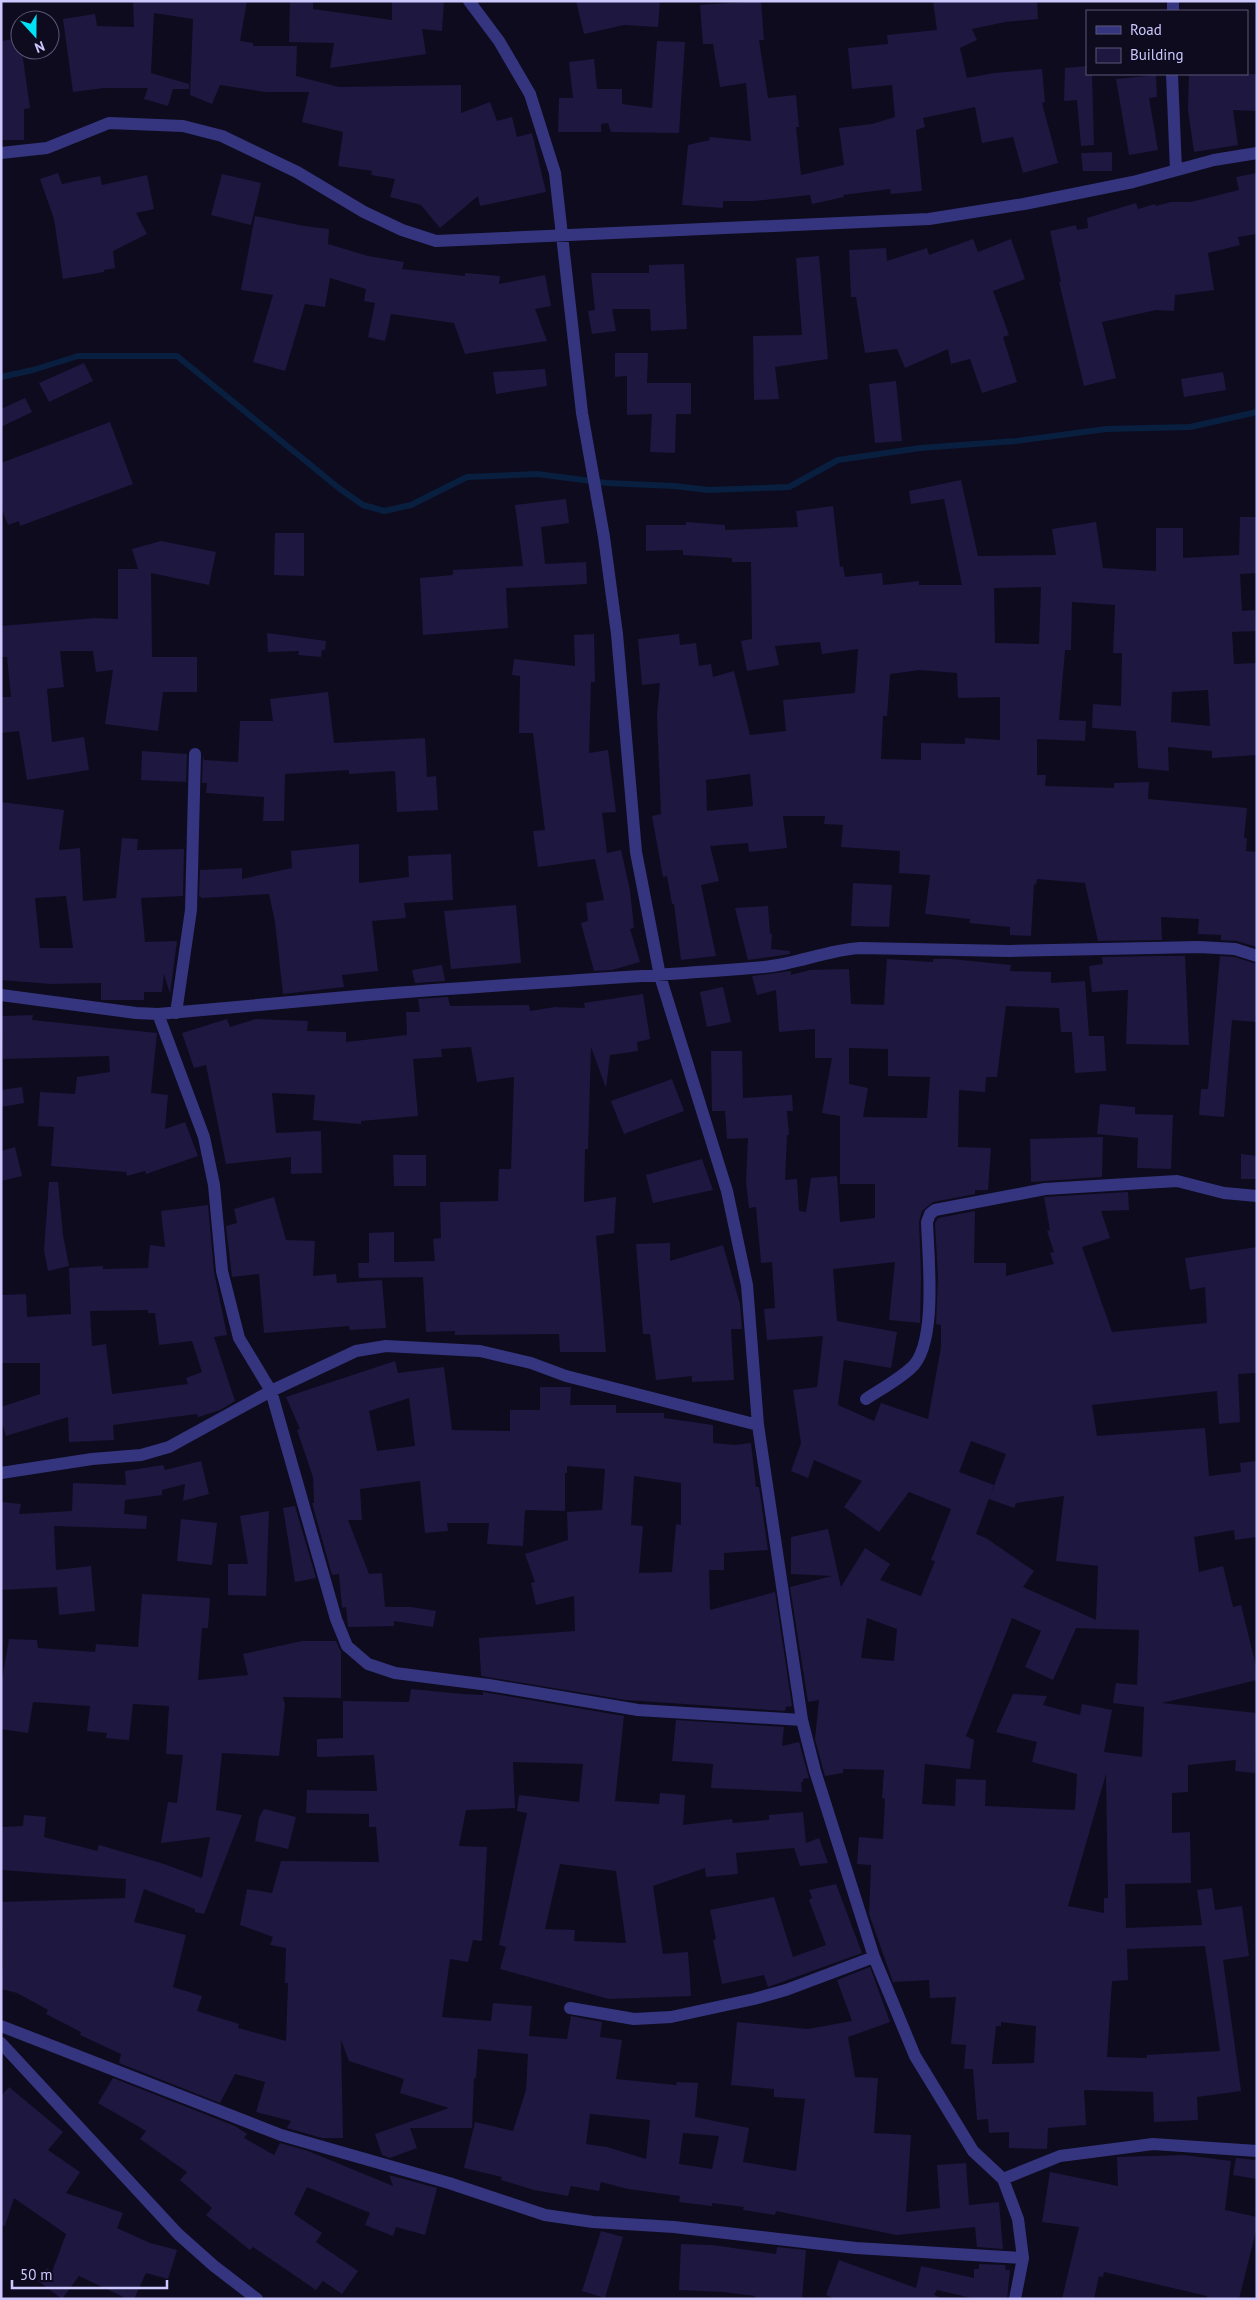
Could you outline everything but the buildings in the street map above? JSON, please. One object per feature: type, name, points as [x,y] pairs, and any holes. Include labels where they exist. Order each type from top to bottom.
[{"type":"street","points":[[469,1],[499,41],[530,94],[546,141],[554,173],[582,413],[604,537],[617,634],[636,852],[660,976],[727,1191],[747,1285],[758,1425],[802,1720],[815,1772],[874,1957],[915,2056],[973,2151],[1003,2179],[1018,2219],[1022,2258],[1015,2299]]},
{"type":"street","points":[[1172,75],[1176,170]]},
{"type":"street","points":[[2,153],[47,148],[109,123],[183,126],[222,136],[298,172],[364,212],[402,230],[436,241],[929,219],[1033,202],[1133,182],[1214,160],[1257,153]]},
{"type":"street","points":[[176,1013],[191,910],[195,754]]},
{"type":"street","points":[[1,995],[136,1013],[158,1014],[370,995],[660,976],[772,966],[808,960],[838,949],[1010,951],[1190,947],[1235,949],[1257,956]]},
{"type":"street","points":[[158,1014],[204,1137],[214,1185],[222,1272],[239,1338],[271,1390],[336,1619],[347,1646],[368,1664],[395,1673],[489,1685],[638,1710],[802,1720]]},
{"type":"street","points":[[866,1398],[912,1368],[923,1352],[930,1300],[927,1222],[930,1214],[936,1210],[1045,1189],[1177,1181],[1224,1193],[1257,1196]]},
{"type":"street","points":[[1,1473],[92,1459],[141,1455],[169,1447],[271,1390],[356,1350],[386,1346],[480,1351],[531,1363],[566,1376],[758,1425]]},
{"type":"street","points":[[570,2008],[634,2019],[672,2017],[770,1994],[874,1957]]},
{"type":"street","points":[[1,2026],[281,2135],[449,2183],[545,2214],[593,2222],[674,2227],[856,2248],[1022,2258]]},
{"type":"street","points":[[1,2043],[178,2234],[214,2266],[257,2299]]},
{"type":"street","points":[[1003,2179],[1060,2156],[1153,2144],[1257,2151]]},
{"type":"waterway","points":[[1,377],[33,370],[78,356],[177,356],[340,489],[363,505],[384,511],[411,505],[467,477],[537,474],[607,483],[674,486],[708,490],[789,487],[838,460],[920,448],[1016,441],[1106,429],[1190,427],[1257,412]]}]
